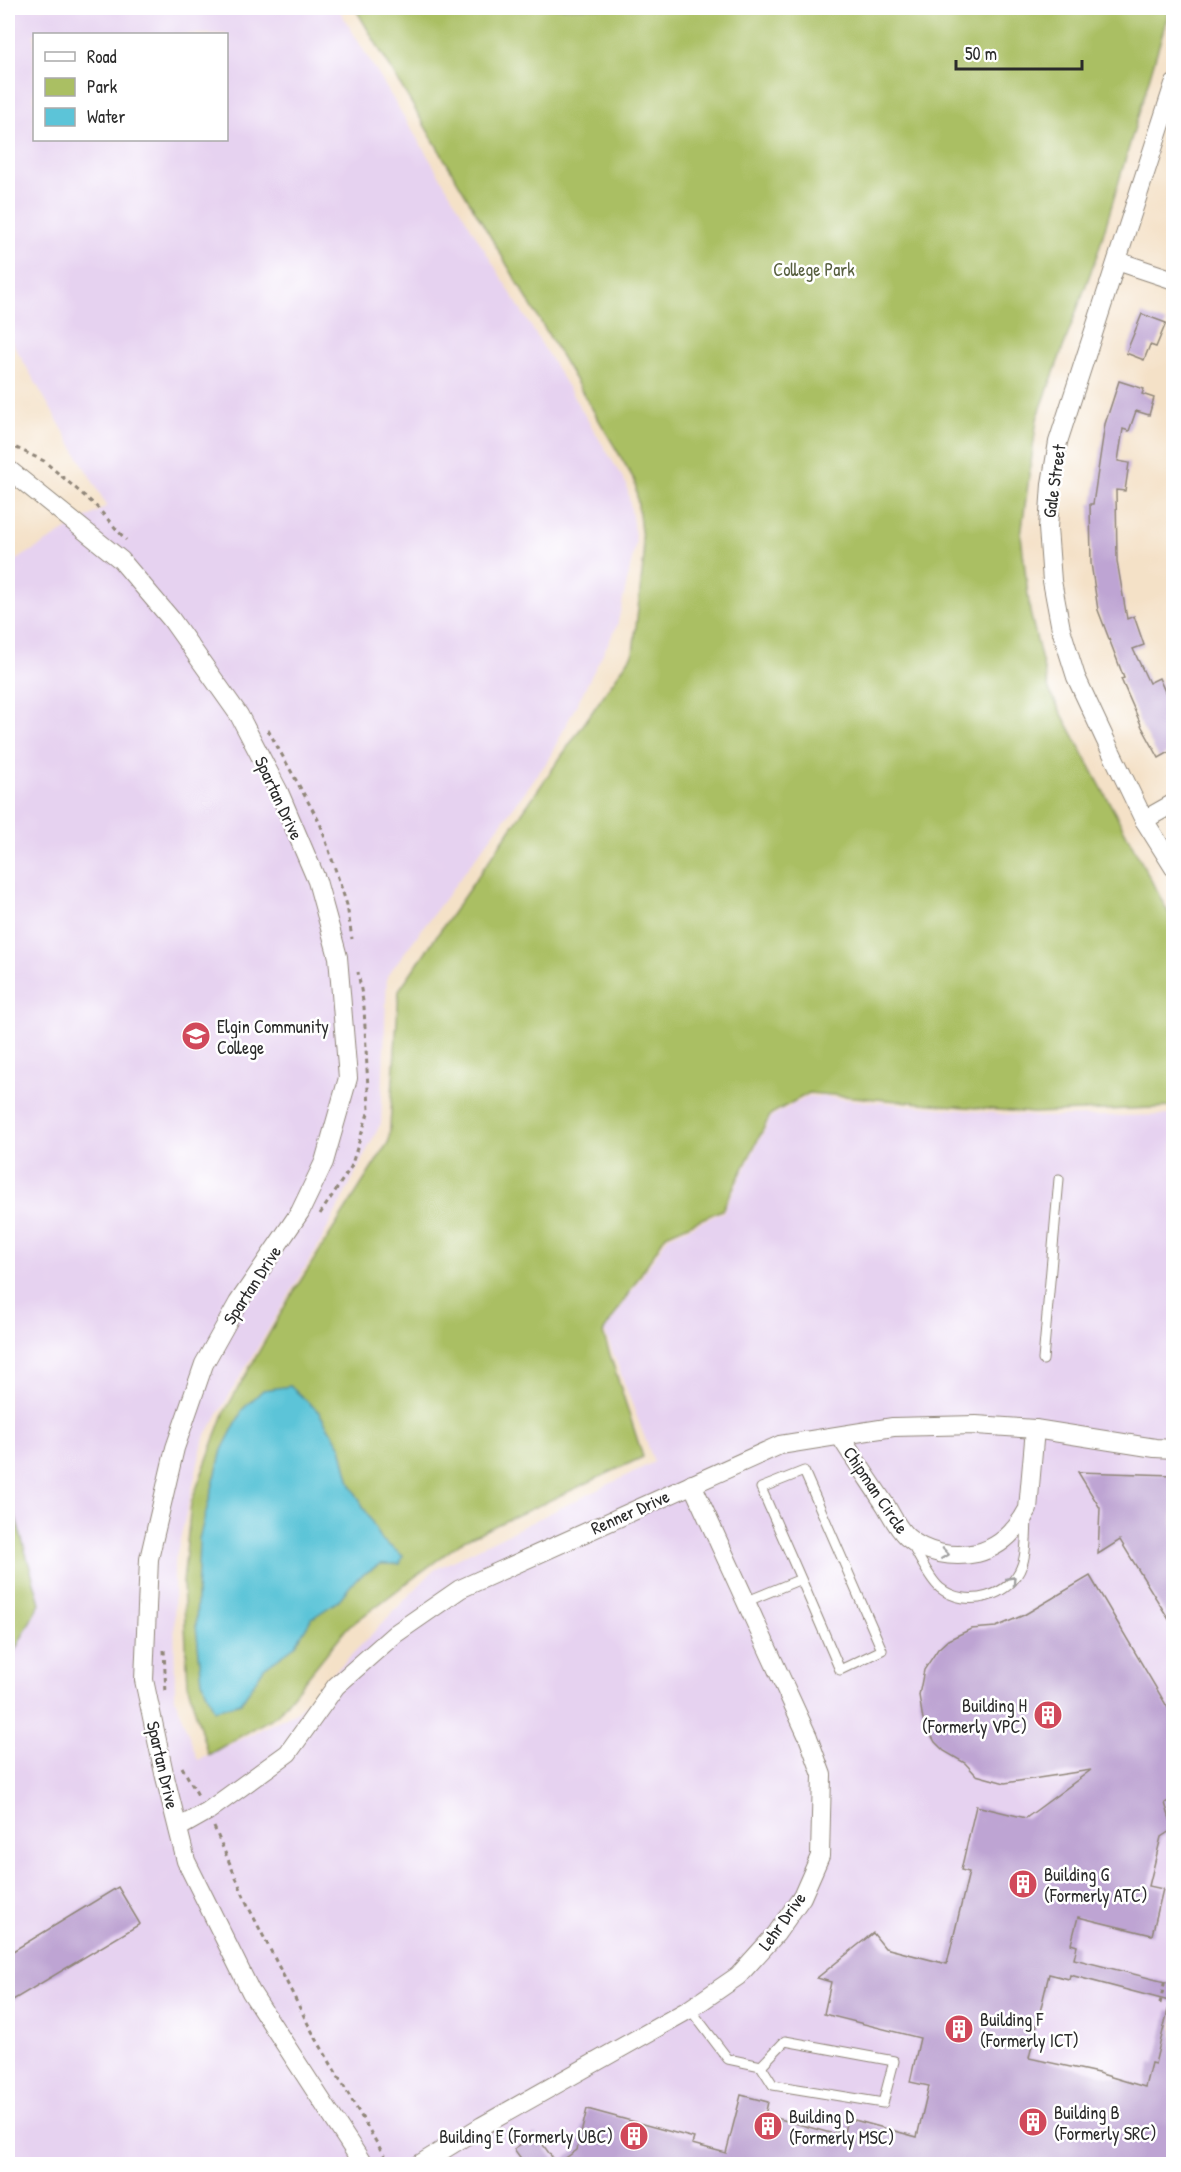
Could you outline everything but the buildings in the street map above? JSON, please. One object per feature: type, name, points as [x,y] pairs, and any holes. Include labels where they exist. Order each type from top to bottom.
[{"type":"street","name":"Gale Street","points":[[1173,84],[1058,442],[1051,484],[1048,528],[1052,581],[1061,629],[1076,677],[1144,820],[1173,868]]},
{"type":"street","points":[[1117,261],[1173,280]]},
{"type":"street","name":"Spartan Drive","points":[[8,469],[121,560],[171,619],[239,715],[279,792],[317,881],[338,957],[348,1078],[324,1162],[300,1212],[238,1303],[204,1364],[175,1448],[149,1559],[144,1680],[186,1861],[251,1992],[363,2164]]},
{"type":"street","points":[[1144,820],[1173,803]]},
{"type":"street","name":"Renner Drive","points":[[178,1828],[208,1811],[288,1753],[336,1686],[395,1634],[460,1589],[780,1445],[893,1427],[976,1425],[1035,1429],[1155,1449],[1173,1449]]},
{"type":"street","name":"Chipman Circle","points":[[840,1436],[905,1536],[922,1547],[941,1554],[968,1555],[993,1546],[1004,1539],[1014,1531],[1028,1509],[1035,1429]]},
{"type":"street","name":"Lehr Drive","points":[[420,2164],[482,2126],[690,2009],[738,1976],[776,1934],[802,1897],[820,1856],[822,1775],[808,1737],[692,1484]]},
{"type":"lane","points":[[1043,1360],[1059,1179]]},
{"type":"lane","points":[[804,1471],[882,1650],[840,1670],[801,1579],[761,1488],[804,1471]]},
{"type":"lane","points":[[905,1536],[938,1587],[956,1596],[987,1597],[1013,1581],[1023,1564],[1028,1509]]},
{"type":"lane","points":[[745,1602],[801,1579]]},
{"type":"lane","points":[[690,2009],[728,2059],[761,2066],[773,2085],[883,2103],[894,2061],[785,2041],[761,2066]]},
{"type":"path","points":[[8,444],[44,461],[95,505],[133,548]]},
{"type":"path","points":[[266,726],[320,823],[347,905],[352,939]]},
{"type":"path","points":[[314,1223],[351,1167],[369,1110],[364,1007],[356,962]]},
{"type":"path","points":[[164,1642],[167,1697]]},
{"type":"path","points":[[177,1760],[208,1811],[249,1908],[310,2028],[389,2164]]},
{"type":"path","points":[[1160,2004],[1165,1979]]},
{"type":"shaded area","name":"Elgin Community College","points":[[8,8],[338,8],[627,485],[636,542],[617,626],[547,762],[387,976],[381,1123],[320,1243],[204,1438],[174,1565],[175,1699],[198,1760],[296,1712],[434,1570],[654,1462],[605,1332],[668,1237],[723,1212],[772,1116],[809,1096],[1039,1117],[1173,1115],[1173,2164],[8,2164],[8,565],[107,506],[8,335]]},
{"type":"green space","name":"College Park","points":[[355,8],[1170,8],[1098,252],[1037,419],[1021,535],[1030,612],[1049,690],[1173,921],[1173,1107],[1033,1113],[809,1093],[771,1114],[722,1210],[666,1235],[603,1333],[643,1457],[464,1540],[346,1629],[277,1715],[208,1755],[188,1686],[183,1583],[191,1503],[225,1411],[289,1299],[389,1141],[399,990],[633,653],[644,556],[635,481]]},
{"type":"green space","points":[[8,1490],[40,1603],[8,1663]]},
{"type":"water","points":[[290,1386],[318,1411],[341,1447],[350,1483],[382,1540],[403,1556],[400,1564],[380,1564],[356,1579],[338,1601],[311,1619],[295,1646],[264,1668],[241,1703],[214,1710],[202,1681],[196,1626],[199,1539],[222,1450],[243,1409],[263,1390]]},
{"type":"place","name":"Elgin Community College","points":[[196,1036]]},
{"type":"place","name":"Building H (Formerly VPC)","points":[[1048,1715]]},
{"type":"place","name":"Building G (Formerly ATC)","points":[[1023,1884]]},
{"type":"place","name":"Building F (Formerly ICT)","points":[[959,2029]]},
{"type":"place","name":"Building B (Formerly SRC)","points":[[1033,2122]]},
{"type":"place","name":"Building D (Formerly MSC)","points":[[768,2126]]},
{"type":"place","name":"Building E (Formerly UBC)","points":[[634,2136]]}]
